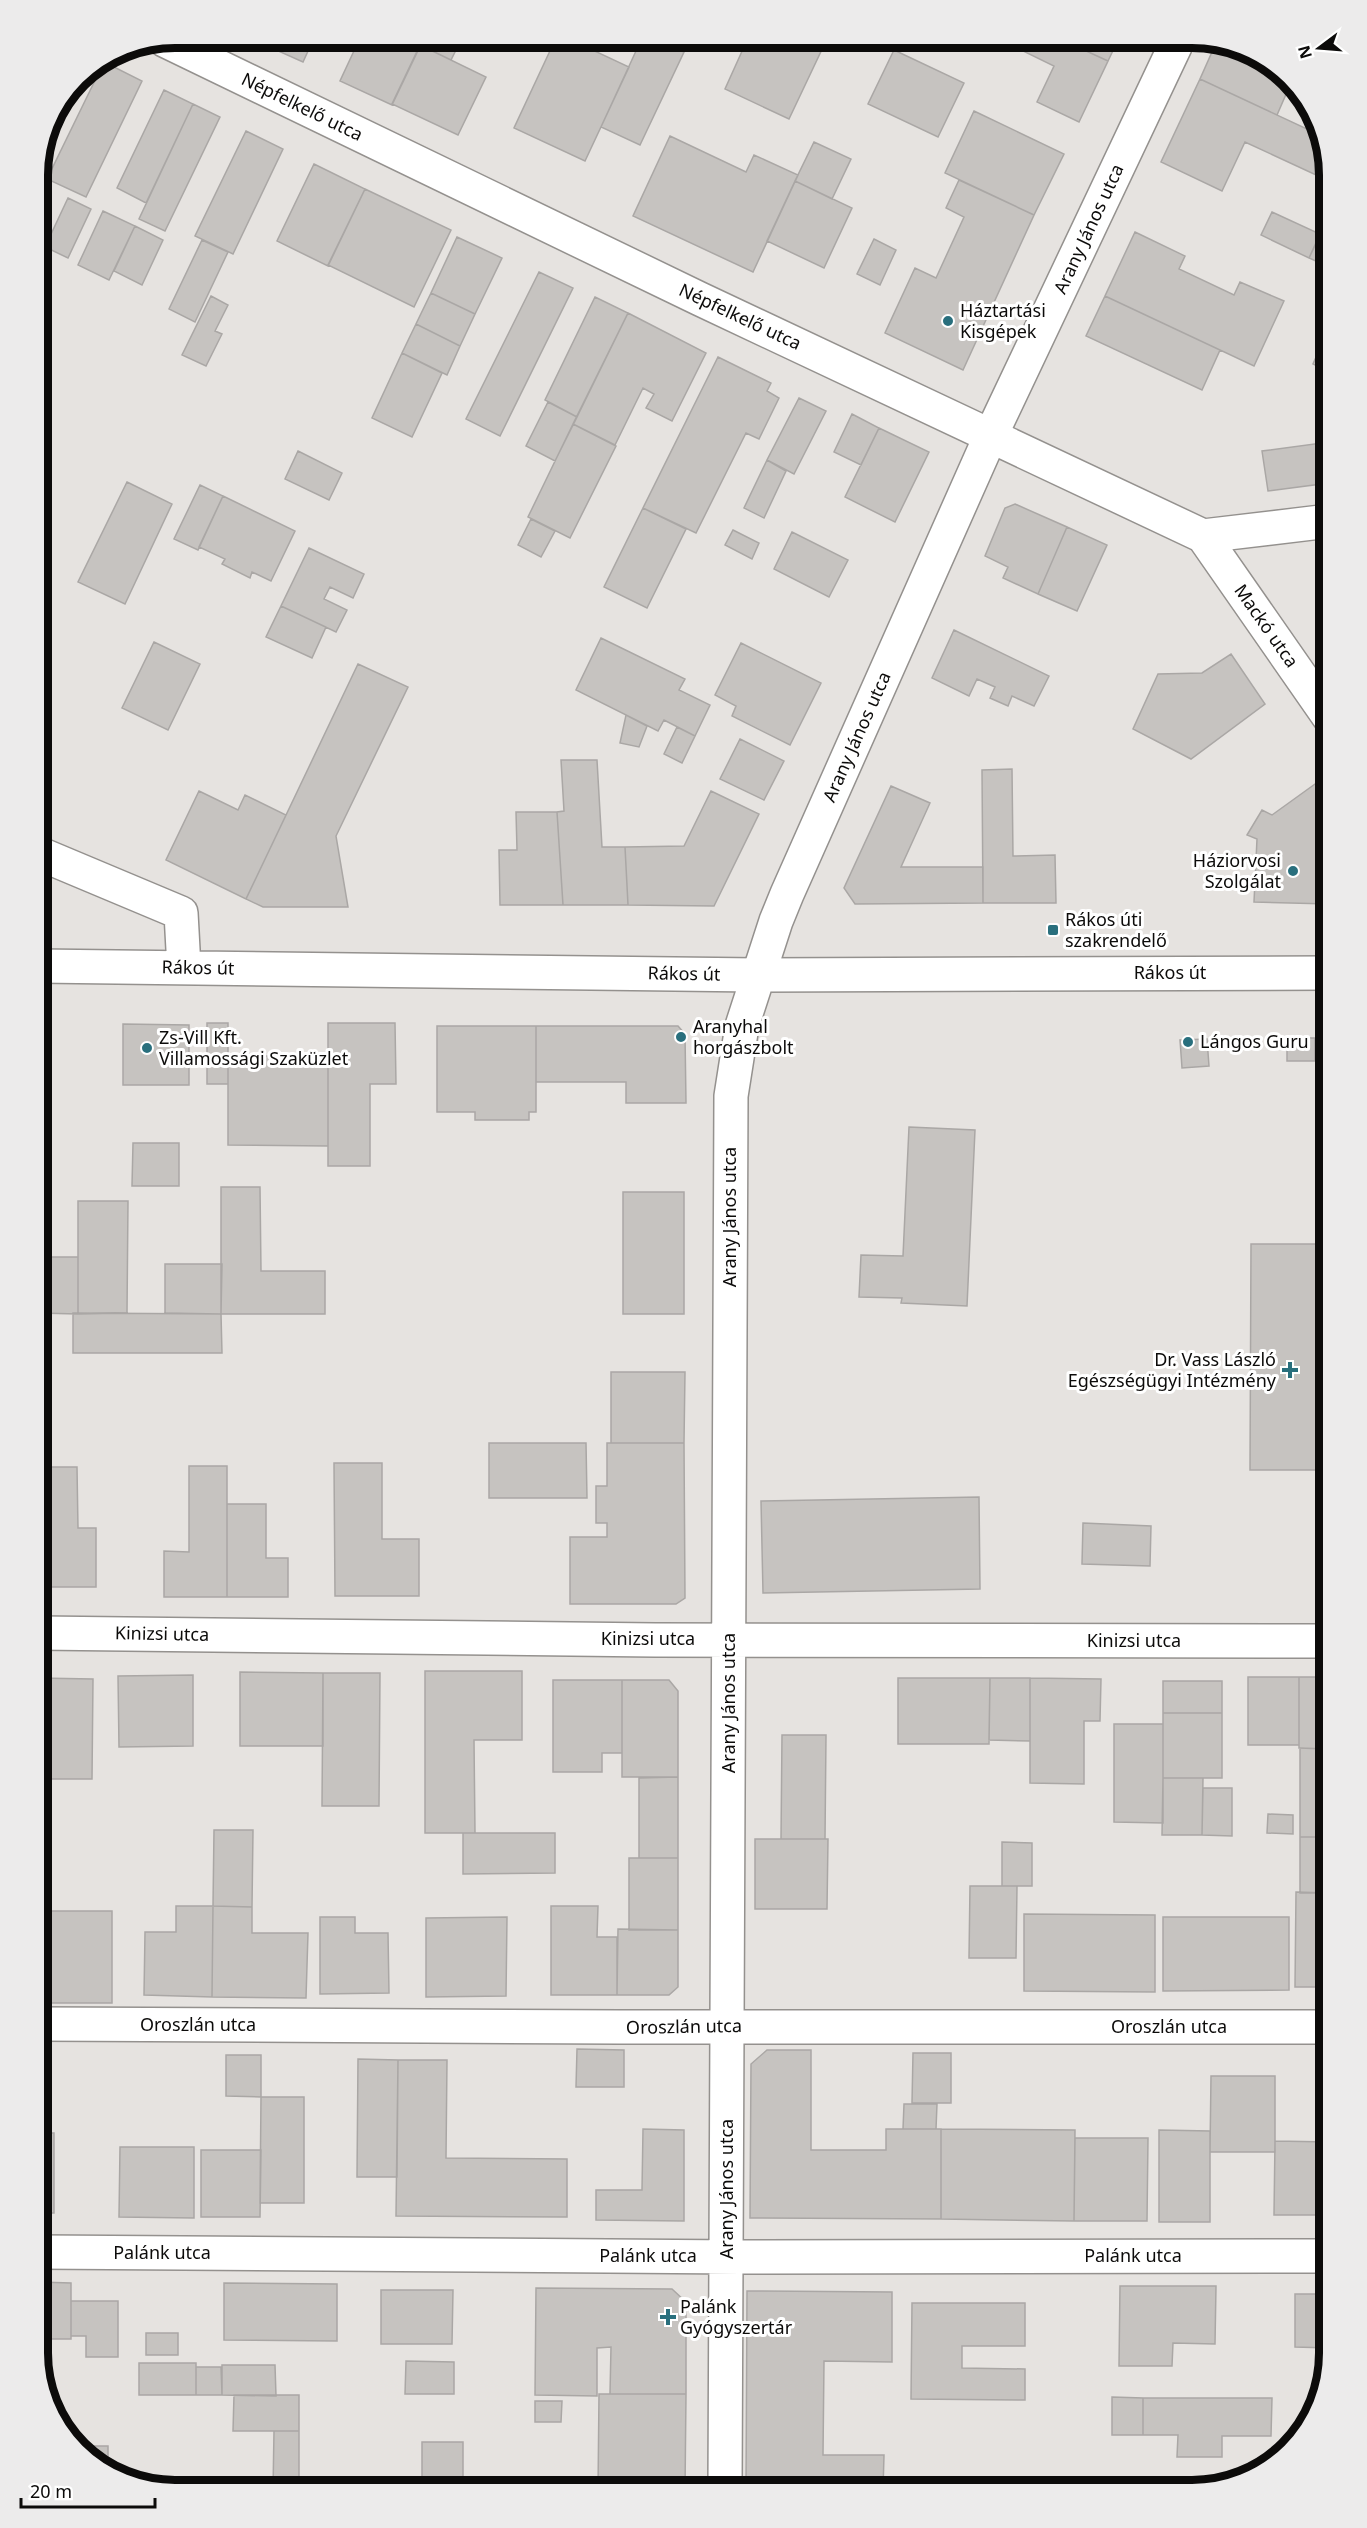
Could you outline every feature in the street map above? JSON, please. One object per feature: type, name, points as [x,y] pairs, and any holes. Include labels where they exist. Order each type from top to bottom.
[{"type":"street","name":"Népfelkelő utca","points":[[181,48],[699,299],[1203,536]]},
{"type":"street","name":"Arany János utca","points":[[725,2480],[730,1096],[742,1026],[787,894],[991,435],[1174,48]]},
{"type":"street","points":[[1203,536],[1319,522]]},
{"type":"street","name":"Mackó utca","points":[[1203,536],[1319,703]]},
{"type":"street","points":[[48,857],[181,913],[184,968]]},
{"type":"street","name":"Rákos út","points":[[48,966],[758,975],[1319,973]]},
{"type":"street","name":"Kinizsi utca","points":[[48,1633],[729,1640],[1319,1641]]},
{"type":"street","name":"Oroszlán utca","points":[[48,2024],[1319,2027]]},
{"type":"street","name":"Palánk utca","points":[[48,2252],[727,2256],[1319,2256]]},
{"type":"building","points":[[272,48],[309,48],[303,62]]},
{"type":"building","points":[[355,48],[419,48],[392,105],[340,81]]},
{"type":"building","points":[[419,48],[426,48],[486,77],[458,135],[392,104]]},
{"type":"building","points":[[426,48],[457,48],[451,60]]},
{"type":"building","points":[[551,48],[588,48],[629,67],[585,161],[514,128]]},
{"type":"building","points":[[637,48],[675,48],[684,52],[640,145],[601,127]]},
{"type":"building","points":[[743,48],[823,48],[789,119],[725,89]]},
{"type":"building","points":[[1024,48],[1080,48],[1108,61],[1079,122],[1037,102],[1054,66],[1023,51]]},
{"type":"building","points":[[1080,48],[1114,48],[1108,61]]},
{"type":"building","points":[[894,50],[964,83],[938,137],[868,104]]},
{"type":"building","points":[[1213,50],[1217,50],[1255,65],[1269,74],[1287,91],[1277,115],[1200,79]]},
{"type":"building","points":[[111,66],[142,81],[86,197],[48,179],[98,74]]},
{"type":"building","points":[[1200,79],[1311,131],[1317,150],[1319,176],[1245,142],[1222,191],[1161,162]]},
{"type":"building","points":[[164,90],[193,104],[146,203],[117,188]]},
{"type":"building","points":[[193,104],[220,117],[165,231],[139,219]]},
{"type":"building","points":[[974,111],[1064,154],[1034,215],[945,173]]},
{"type":"building","points":[[246,131],[283,149],[233,254],[195,236]]},
{"type":"building","points":[[670,136],[746,172],[754,155],[798,175],[753,272],[633,216]]},
{"type":"building","points":[[814,142],[851,159],[832,199],[795,181]]},
{"type":"building","points":[[314,164],[365,189],[328,266],[277,241]]},
{"type":"building","points":[[959,180],[1034,215],[963,370],[885,333],[915,268],[936,278],[964,217],[946,208]]},
{"type":"building","points":[[795,181],[852,208],[824,268],[767,241]]},
{"type":"building","points":[[365,189],[451,230],[414,307],[328,265]]},
{"type":"building","points":[[68,198],[91,209],[68,258],[48,248],[48,241]]},
{"type":"building","points":[[103,211],[135,226],[109,280],[78,265]]},
{"type":"building","points":[[1272,212],[1319,234],[1309,258],[1261,235]]},
{"type":"building","points":[[135,226],[163,240],[142,285],[114,271]]},
{"type":"building","points":[[1135,232],[1185,256],[1179,269],[1234,295],[1240,282],[1284,301],[1254,366],[1105,296]]},
{"type":"building","points":[[457,237],[502,258],[475,314],[431,293]]},
{"type":"building","points":[[1319,237],[1319,262],[1309,258]]},
{"type":"building","points":[[874,239],[896,250],[880,285],[857,274]]},
{"type":"building","points":[[202,240],[228,252],[195,322],[169,309]]},
{"type":"building","points":[[539,272],[573,288],[500,436],[466,419]]},
{"type":"building","points":[[431,293],[475,314],[460,346],[416,324]]},
{"type":"building","points":[[211,296],[228,305],[215,331],[222,334],[206,366],[182,355]]},
{"type":"building","points":[[1105,296],[1220,350],[1202,390],[1086,336]]},
{"type":"building","points":[[595,297],[628,313],[577,417],[545,400]]},
{"type":"building","points":[[628,313],[706,353],[672,421],[646,408],[654,394],[643,388],[615,445],[573,424]]},
{"type":"building","points":[[416,324],[460,346],[447,375],[402,353]]},
{"type":"building","points":[[1319,350],[1319,367],[1313,364]]},
{"type":"building","points":[[402,353],[442,373],[412,437],[372,418]]},
{"type":"building","points":[[718,357],[771,383],[767,391],[779,398],[759,439],[746,433],[696,533],[643,508]]},
{"type":"building","points":[[799,398],[826,411],[794,474],[767,460]]},
{"type":"building","points":[[548,402],[577,417],[555,461],[526,446]]},
{"type":"building","points":[[852,414],[879,428],[861,465],[834,452]]},
{"type":"building","points":[[573,424],[616,446],[570,538],[528,517]]},
{"type":"building","points":[[879,428],[929,452],[895,522],[845,497]]},
{"type":"building","points":[[1319,443],[1319,484],[1268,491],[1262,451]]},
{"type":"building","points":[[298,451],[342,473],[329,500],[285,479]]},
{"type":"building","points":[[767,460],[786,471],[764,518],[744,508]]},
{"type":"building","points":[[127,482],[172,504],[125,604],[78,582]]},
{"type":"building","points":[[200,485],[223,496],[198,550],[174,539]]},
{"type":"building","points":[[223,496],[295,531],[271,581],[252,572],[250,578],[222,564],[225,559],[199,547]]},
{"type":"building","points":[[1015,504],[1067,527],[1038,594],[1003,578],[1008,567],[985,556],[1005,508]]},
{"type":"building","points":[[643,508],[686,529],[647,608],[604,587]]},
{"type":"building","points":[[531,519],[555,531],[541,557],[518,545]]},
{"type":"building","points":[[1067,527],[1107,545],[1077,611],[1038,594]]},
{"type":"building","points":[[733,530],[759,543],[752,559],[725,545]]},
{"type":"building","points":[[792,532],[848,560],[829,597],[774,569]]},
{"type":"building","points":[[309,548],[364,574],[353,598],[330,587],[324,599],[347,610],[336,632],[281,606]]},
{"type":"building","points":[[281,606],[326,627],[312,658],[266,637]]},
{"type":"building","points":[[954,630],[1049,676],[1034,706],[1012,696],[1008,706],[990,698],[995,687],[977,679],[969,696],[932,678]]},
{"type":"building","points":[[601,638],[685,679],[679,690],[710,705],[695,736],[664,720],[658,731],[576,690]]},
{"type":"building","points":[[154,642],[200,664],[168,730],[122,708]]},
{"type":"building","points":[[741,643],[821,683],[790,745],[732,716],[736,706],[715,695]]},
{"type":"building","points":[[1231,654],[1265,704],[1191,759],[1133,729],[1158,674],[1202,673]]},
{"type":"building","points":[[358,664],[408,687],[336,836],[348,907],[263,907],[246,899]]},
{"type":"building","points":[[626,715],[647,726],[639,747],[620,743]]},
{"type":"building","points":[[677,727],[695,736],[682,763],[664,754]]},
{"type":"building","points":[[740,739],[784,761],[764,800],[720,779]]},
{"type":"building","points":[[561,760],[597,760],[602,847],[625,847],[628,905],[563,905],[557,812],[564,811]]},
{"type":"building","points":[[1012,769],[1013,856],[1055,855],[1056,903],[983,903],[982,770]]},
{"type":"building","name":"Háziorvosi Szolgálat","points":[[1319,781],[1319,904],[1254,902],[1257,839],[1247,835],[1262,810],[1272,815]]},
{"type":"building","points":[[891,786],[930,803],[901,867],[983,867],[983,903],[855,904],[844,888]]},
{"type":"building","points":[[199,791],[238,810],[245,795],[286,815],[246,899],[166,860]]},
{"type":"building","points":[[711,791],[759,814],[714,906],[628,905],[625,847],[684,846]]},
{"type":"building","points":[[516,812],[557,812],[563,905],[500,905],[499,850],[517,850]]},
{"type":"building","points":[[207,1023],[228,1023],[228,1084],[207,1084]]},
{"type":"building","points":[[328,1023],[395,1023],[396,1084],[370,1084],[370,1166],[328,1166]]},
{"type":"building","points":[[123,1024],[189,1025],[189,1085],[123,1085]]},
{"type":"building","points":[[437,1026],[536,1026],[536,1112],[529,1112],[529,1120],[475,1120],[475,1112],[437,1112]]},
{"type":"building","points":[[536,1026],[678,1026],[685,1034],[686,1103],[626,1103],[626,1082],[536,1082]]},
{"type":"building","points":[[1287,1038],[1315,1038],[1315,1061],[1287,1061]]},
{"type":"building","points":[[1207,1039],[1209,1066],[1182,1068],[1180,1040]]},
{"type":"building","points":[[228,1056],[328,1056],[328,1146],[228,1145]]},
{"type":"building","points":[[909,1127],[975,1130],[967,1306],[901,1303],[902,1298],[859,1297],[861,1255],[903,1256]]},
{"type":"building","points":[[133,1143],[179,1143],[179,1186],[132,1186]]},
{"type":"building","points":[[221,1187],[260,1187],[261,1271],[325,1271],[325,1314],[221,1314]]},
{"type":"building","points":[[623,1192],[684,1192],[684,1314],[623,1314]]},
{"type":"building","points":[[78,1201],[128,1201],[127,1313],[78,1314]]},
{"type":"building","name":"Dr. Vass László Egészségügyi Intézmény","points":[[1251,1244],[1319,1244],[1319,1470],[1250,1470]]},
{"type":"building","points":[[48,1257],[78,1257],[78,1314],[48,1313]]},
{"type":"building","points":[[165,1264],[222,1264],[221,1314],[165,1313]]},
{"type":"building","points":[[73,1313],[221,1314],[222,1353],[73,1353]]},
{"type":"building","points":[[611,1372],[685,1372],[684,1443],[611,1443]]},
{"type":"building","points":[[489,1443],[586,1443],[587,1498],[489,1498]]},
{"type":"building","points":[[607,1443],[684,1443],[685,1598],[676,1604],[570,1604],[570,1537],[607,1537],[607,1523],[596,1523],[596,1486],[607,1486]]},
{"type":"building","points":[[334,1463],[382,1463],[382,1539],[419,1539],[419,1596],[335,1596]]},
{"type":"building","points":[[189,1466],[227,1466],[227,1597],[164,1597],[164,1551],[189,1552]]},
{"type":"building","points":[[48,1467],[77,1467],[78,1528],[96,1528],[96,1587],[48,1587]]},
{"type":"building","points":[[979,1497],[980,1589],[763,1593],[761,1501]]},
{"type":"building","points":[[227,1504],[266,1504],[266,1558],[288,1558],[288,1597],[227,1597]]},
{"type":"building","points":[[1083,1523],[1151,1526],[1150,1566],[1082,1564]]},
{"type":"building","points":[[425,1671],[522,1671],[522,1740],[474,1740],[475,1833],[425,1833]]},
{"type":"building","points":[[240,1672],[323,1673],[323,1746],[240,1746]]},
{"type":"building","points":[[323,1673],[380,1673],[379,1806],[322,1806]]},
{"type":"building","points":[[193,1675],[193,1746],[119,1747],[118,1676]]},
{"type":"building","points":[[1248,1677],[1299,1677],[1299,1745],[1248,1745]]},
{"type":"building","points":[[1299,1677],[1319,1677],[1319,1749],[1299,1748]]},
{"type":"building","points":[[48,1678],[93,1679],[92,1779],[48,1779]]},
{"type":"building","points":[[898,1678],[990,1678],[989,1744],[898,1744]]},
{"type":"building","points":[[990,1678],[1030,1678],[1030,1741],[989,1740]]},
{"type":"building","points":[[1030,1678],[1101,1679],[1100,1721],[1084,1721],[1084,1784],[1030,1783]]},
{"type":"building","points":[[553,1680],[622,1680],[622,1753],[602,1753],[602,1772],[553,1772]]},
{"type":"building","points":[[622,1680],[669,1680],[678,1691],[678,1777],[622,1777]]},
{"type":"building","points":[[1163,1681],[1222,1681],[1222,1713],[1163,1713]]},
{"type":"building","points":[[1163,1713],[1222,1713],[1222,1778],[1163,1778]]},
{"type":"building","points":[[1114,1724],[1163,1724],[1163,1823],[1114,1822]]},
{"type":"building","points":[[782,1735],[826,1735],[825,1839],[781,1839]]},
{"type":"building","points":[[1300,1748],[1319,1749],[1319,1837],[1300,1837]]},
{"type":"building","points":[[678,1777],[678,1858],[639,1858],[639,1778]]},
{"type":"building","points":[[1163,1778],[1203,1778],[1202,1835],[1162,1835]]},
{"type":"building","points":[[1203,1788],[1232,1788],[1232,1836],[1202,1835]]},
{"type":"building","points":[[1268,1814],[1293,1815],[1293,1834],[1267,1833]]},
{"type":"building","points":[[214,1830],[253,1830],[252,1907],[213,1906]]},
{"type":"building","points":[[463,1833],[555,1833],[555,1873],[463,1874]]},
{"type":"building","points":[[1300,1837],[1319,1837],[1319,1893],[1300,1893]]},
{"type":"building","points":[[755,1839],[828,1839],[827,1909],[755,1909]]},
{"type":"building","points":[[1002,1842],[1032,1843],[1032,1886],[1002,1886]]},
{"type":"building","points":[[629,1858],[678,1858],[678,1930],[629,1930]]},
{"type":"building","points":[[970,1886],[1017,1886],[1016,1958],[969,1958]]},
{"type":"building","points":[[1296,1892],[1319,1893],[1319,1987],[1295,1987]]},
{"type":"building","points":[[176,1906],[213,1906],[212,1997],[144,1995],[145,1932],[176,1932]]},
{"type":"building","points":[[213,1906],[252,1907],[252,1933],[308,1933],[306,1998],[212,1997]]},
{"type":"building","points":[[551,1906],[598,1906],[597,1937],[617,1937],[617,1995],[551,1995]]},
{"type":"building","points":[[48,1911],[112,1911],[112,2003],[48,2003]]},
{"type":"building","points":[[1024,1914],[1155,1915],[1155,1992],[1024,1991]]},
{"type":"building","points":[[320,1917],[355,1917],[355,1933],[388,1933],[389,1993],[320,1994]]},
{"type":"building","points":[[507,1917],[506,1996],[426,1997],[426,1918]]},
{"type":"building","points":[[1163,1917],[1289,1917],[1289,1990],[1163,1991]]},
{"type":"building","points":[[618,1929],[678,1930],[678,1987],[669,1995],[617,1995]]},
{"type":"building","points":[[577,2049],[624,2050],[624,2087],[576,2087]]},
{"type":"building","points":[[767,2050],[811,2050],[811,2150],[886,2150],[886,2129],[941,2129],[941,2219],[750,2218],[751,2064]]},
{"type":"building","points":[[913,2053],[951,2053],[951,2103],[912,2103]]},
{"type":"building","points":[[226,2055],[261,2055],[261,2097],[226,2096]]},
{"type":"building","points":[[358,2059],[398,2060],[397,2177],[357,2177]]},
{"type":"building","points":[[398,2060],[447,2060],[446,2158],[567,2159],[567,2217],[396,2216]]},
{"type":"building","points":[[1211,2076],[1275,2076],[1275,2152],[1210,2152]]},
{"type":"building","points":[[261,2097],[304,2097],[304,2203],[260,2203]]},
{"type":"building","points":[[904,2104],[937,2104],[936,2129],[903,2129]]},
{"type":"building","points":[[643,2129],[684,2130],[684,2221],[596,2220],[596,2190],[642,2190]]},
{"type":"building","points":[[941,2129],[1075,2130],[1074,2221],[941,2219]]},
{"type":"building","points":[[1159,2130],[1210,2131],[1210,2222],[1159,2222]]},
{"type":"building","points":[[48,2133],[54,2133],[54,2213],[48,2213]]},
{"type":"building","points":[[1075,2138],[1148,2138],[1147,2221],[1074,2221]]},
{"type":"building","points":[[1275,2141],[1319,2142],[1319,2215],[1274,2215]]},
{"type":"building","points":[[120,2147],[194,2147],[194,2218],[119,2217]]},
{"type":"building","points":[[201,2150],[261,2150],[260,2217],[201,2217]]},
{"type":"building","points":[[48,2282],[71,2283],[71,2339],[48,2339]]},
{"type":"building","points":[[224,2283],[337,2284],[337,2341],[224,2340]]},
{"type":"building","points":[[1120,2286],[1216,2286],[1215,2344],[1173,2343],[1172,2366],[1119,2366]]},
{"type":"building","points":[[536,2288],[672,2289],[686,2302],[686,2394],[610,2394],[611,2347],[597,2348],[597,2396],[535,2395]]},
{"type":"building","points":[[381,2290],[453,2290],[452,2344],[381,2344]]},
{"type":"building","points":[[747,2291],[892,2292],[892,2362],[824,2361],[823,2455],[884,2455],[883,2480],[746,2480]]},
{"type":"building","points":[[1295,2294],[1319,2294],[1319,2348],[1295,2347]]},
{"type":"building","points":[[71,2301],[118,2301],[118,2357],[86,2357],[86,2336],[71,2336]]},
{"type":"building","points":[[912,2303],[1025,2303],[1025,2346],[962,2346],[962,2368],[1025,2369],[1025,2400],[911,2399]]},
{"type":"building","points":[[146,2333],[178,2333],[178,2355],[146,2355]]},
{"type":"building","points":[[406,2361],[454,2362],[454,2394],[405,2394]]},
{"type":"building","points":[[139,2363],[196,2363],[196,2395],[139,2395]]},
{"type":"building","points":[[222,2365],[275,2365],[276,2396],[222,2395]]},
{"type":"building","points":[[196,2367],[221,2367],[222,2395],[196,2395]]},
{"type":"building","points":[[599,2394],[686,2394],[685,2480],[598,2480]]},
{"type":"building","points":[[234,2395],[299,2395],[299,2431],[233,2431]]},
{"type":"building","points":[[1112,2397],[1143,2398],[1143,2435],[1112,2435]]},
{"type":"building","points":[[1143,2398],[1272,2398],[1271,2436],[1222,2436],[1222,2457],[1177,2457],[1178,2435],[1143,2435]]},
{"type":"building","points":[[535,2401],[562,2401],[561,2422],[535,2422]]},
{"type":"building","points":[[274,2431],[299,2431],[299,2480],[273,2480]]},
{"type":"building","points":[[422,2442],[463,2442],[463,2480],[422,2480]]},
{"type":"building","points":[[89,2446],[108,2446],[108,2461]]},
{"type":"place","name":"Háztartási Kisgépek","points":[[948,321]]},
{"type":"place","name":"Háziorvosi Szolgálat","points":[[1293,871]]},
{"type":"place","name":"Rákos úti szakrendelő","points":[[1053,930]]},
{"type":"place","name":"Aranyhal horgászbolt","points":[[681,1037]]},
{"type":"place","name":"Lángos Guru","points":[[1188,1042]]},
{"type":"place","name":"Zs-Vill Kft. Villamossági Szaküzlet","points":[[147,1048]]},
{"type":"place","name":"Dr. Vass László Egészségügyi Intézmény","points":[[1290,1370]]},
{"type":"place","name":"Palánk Gyógyszertár","points":[[668,2317]]}]
